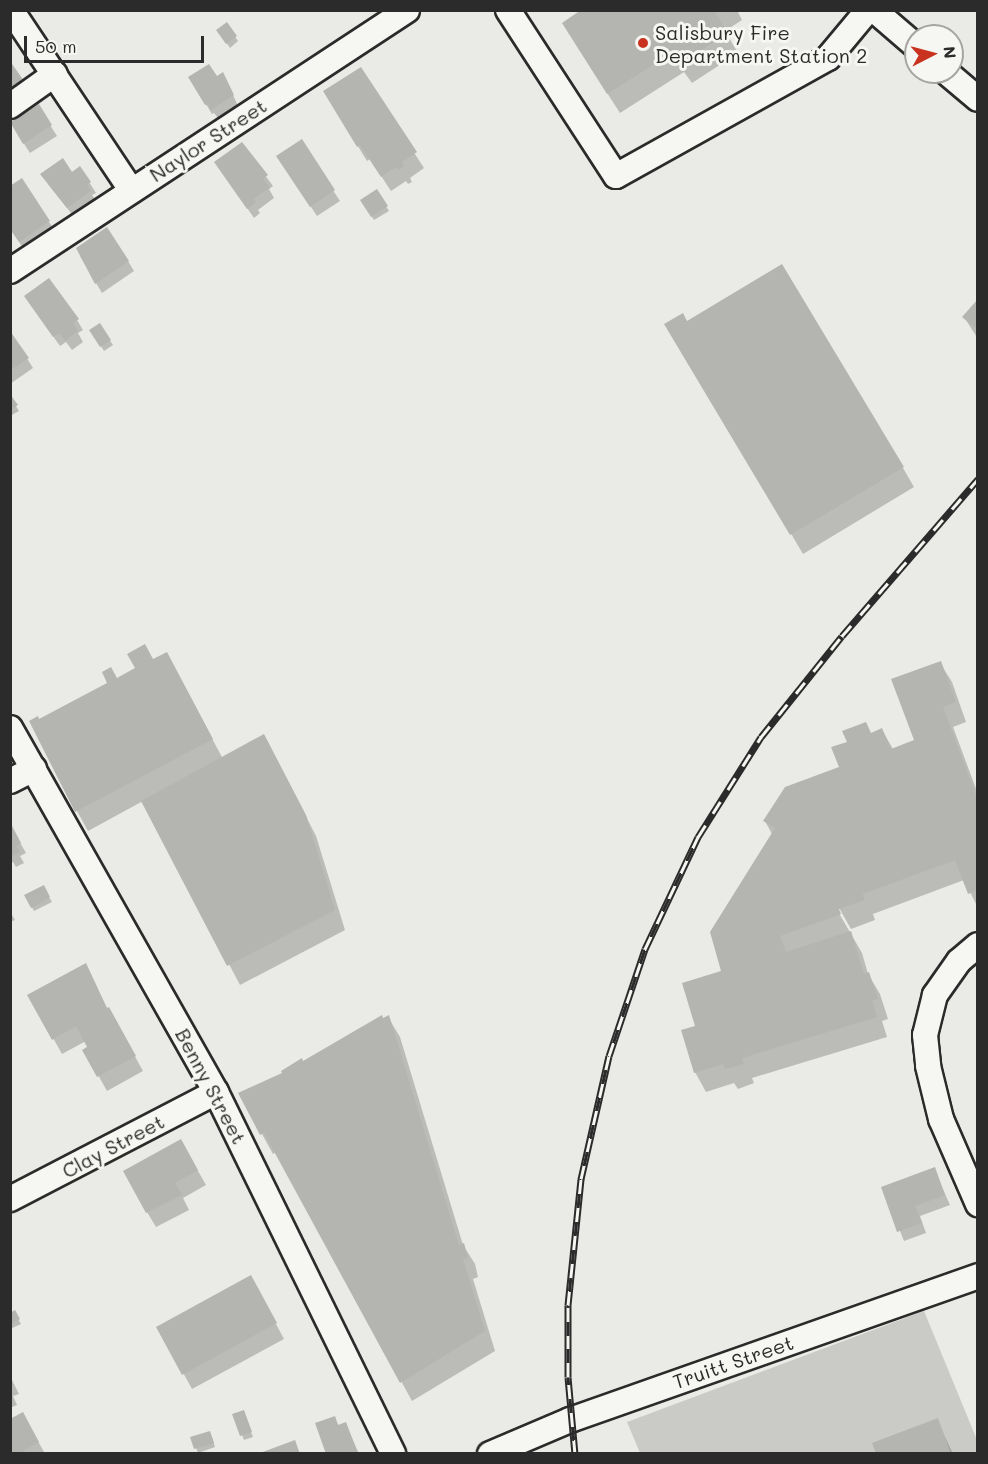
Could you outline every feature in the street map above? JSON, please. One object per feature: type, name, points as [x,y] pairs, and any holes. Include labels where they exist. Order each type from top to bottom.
[{"type":"street","points":[[11,10],[131,190]]},
{"type":"street","name":"Naylor Street","points":[[10,271],[406,10]]},
{"type":"street","points":[[508,10],[616,176],[828,58],[868,10]]},
{"type":"street","points":[[874,10],[904,36]]},
{"type":"street","points":[[10,106],[54,74]]},
{"type":"street","points":[[960,84],[978,99]]},
{"type":"street","name":"Benny Street","points":[[10,728],[216,1092],[393,1454]]},
{"type":"street","points":[[10,781],[34,769]]},
{"type":"street","points":[[978,945],[959,962],[935,995],[925,1035],[928,1066],[941,1119],[978,1204]]},
{"type":"street","name":"Clay Street","points":[[10,1199],[216,1092]]},
{"type":"street","name":"Truitt Street","points":[[490,1454],[570,1420],[978,1276]]},
{"type":"shaded area","points":[[924,1311],[977,1440],[977,1453],[640,1453],[627,1422]]},
{"type":"building","name":"Salisbury Fire Department Station 2","points":[[581,10],[714,10],[728,33],[679,64],[672,53],[607,94],[562,23]]},
{"type":"building","points":[[227,22],[237,36],[226,44],[216,30]]},
{"type":"building","points":[[10,61],[24,81],[10,91]]},
{"type":"building","points":[[209,64],[217,76],[223,72],[234,95],[211,110],[208,104],[205,105],[188,77]]},
{"type":"building","points":[[361,67],[417,152],[402,162],[404,166],[398,170],[396,167],[381,177],[360,145],[357,147],[323,91]]},
{"type":"building","points":[[39,104],[52,125],[23,144],[10,122]]},
{"type":"building","points":[[302,139],[335,190],[310,207],[276,156]]},
{"type":"building","points":[[242,142],[268,175],[263,179],[270,188],[253,199],[256,202],[247,209],[214,162]]},
{"type":"building","points":[[63,158],[72,172],[80,166],[91,182],[87,185],[91,191],[67,208],[40,174]]},
{"type":"building","points":[[22,178],[50,221],[19,242],[10,229],[10,186]]},
{"type":"building","points":[[377,189],[388,206],[371,217],[360,200]]},
{"type":"building","points":[[107,227],[129,261],[95,284],[76,248]]},
{"type":"building","points":[[782,264],[904,467],[790,535],[664,324],[683,313],[687,321]]},
{"type":"building","points":[[49,278],[79,319],[73,323],[78,331],[65,341],[60,333],[53,337],[24,296]]},
{"type":"building","points":[[978,299],[978,330],[962,317]]},
{"type":"building","points":[[100,323],[111,340],[100,347],[89,330]]},
{"type":"building","points":[[10,331],[29,358],[10,370]]},
{"type":"building","points":[[10,394],[18,405],[10,410]]},
{"type":"building","points":[[145,644],[153,659],[167,652],[213,739],[75,812],[29,721],[38,716],[39,719],[107,683],[102,672],[111,667],[117,678],[135,668],[127,654]]},
{"type":"building","points":[[941,661],[956,702],[943,707],[978,801],[978,890],[968,894],[955,860],[863,894],[864,900],[839,909],[841,914],[780,936],[786,952],[851,931],[864,974],[869,972],[878,999],[872,1001],[877,1017],[742,1058],[744,1064],[725,1069],[723,1064],[694,1073],[681,1030],[695,1026],[682,983],[721,971],[710,932],[775,828],[763,821],[785,787],[839,767],[831,747],[847,742],[842,731],[866,722],[871,733],[882,728],[891,749],[914,740],[891,679]]},
{"type":"building","points":[[264,734],[306,815],[335,910],[227,966],[141,801]]},
{"type":"building","points":[[10,822],[21,843],[16,846],[20,852],[10,857]]},
{"type":"building","points":[[44,885],[50,897],[31,908],[24,895]]},
{"type":"building","points":[[86,963],[107,1008],[109,1007],[136,1056],[97,1077],[82,1050],[87,1047],[76,1026],[52,1040],[27,995]]},
{"type":"building","points":[[382,1015],[383,1018],[389,1015],[459,1245],[464,1243],[468,1258],[463,1259],[485,1331],[400,1383],[264,1133],[260,1135],[238,1093],[282,1073],[281,1071],[302,1058],[303,1061]]},
{"type":"building","points":[[181,1139],[198,1170],[175,1183],[182,1195],[146,1213],[123,1171]]},
{"type":"building","points":[[935,1167],[945,1195],[915,1206],[922,1223],[897,1232],[881,1187]]},
{"type":"building","points":[[251,1275],[277,1323],[182,1375],[156,1327]]},
{"type":"building","points":[[15,1310],[20,1319],[10,1324],[10,1313]]},
{"type":"building","points":[[244,1410],[252,1432],[240,1436],[232,1414]]},
{"type":"building","points":[[23,1412],[39,1442],[18,1454],[12,1454],[10,1419]]},
{"type":"building","points":[[335,1416],[338,1425],[346,1422],[358,1454],[326,1454],[315,1423]]},
{"type":"building","points":[[938,1418],[951,1454],[876,1454],[872,1443]]},
{"type":"building","points":[[210,1431],[214,1443],[194,1449],[190,1437]]},
{"type":"building","points":[[295,1440],[300,1454],[260,1454],[260,1453]]},
{"type":"railway","points":[[575,1454],[568,1377],[568,1305],[581,1179],[609,1056],[645,949],[698,837],[761,737],[842,636],[978,479]]},
{"type":"place","name":"Salisbury Fire Department Station 2","points":[[643,43]]}]
